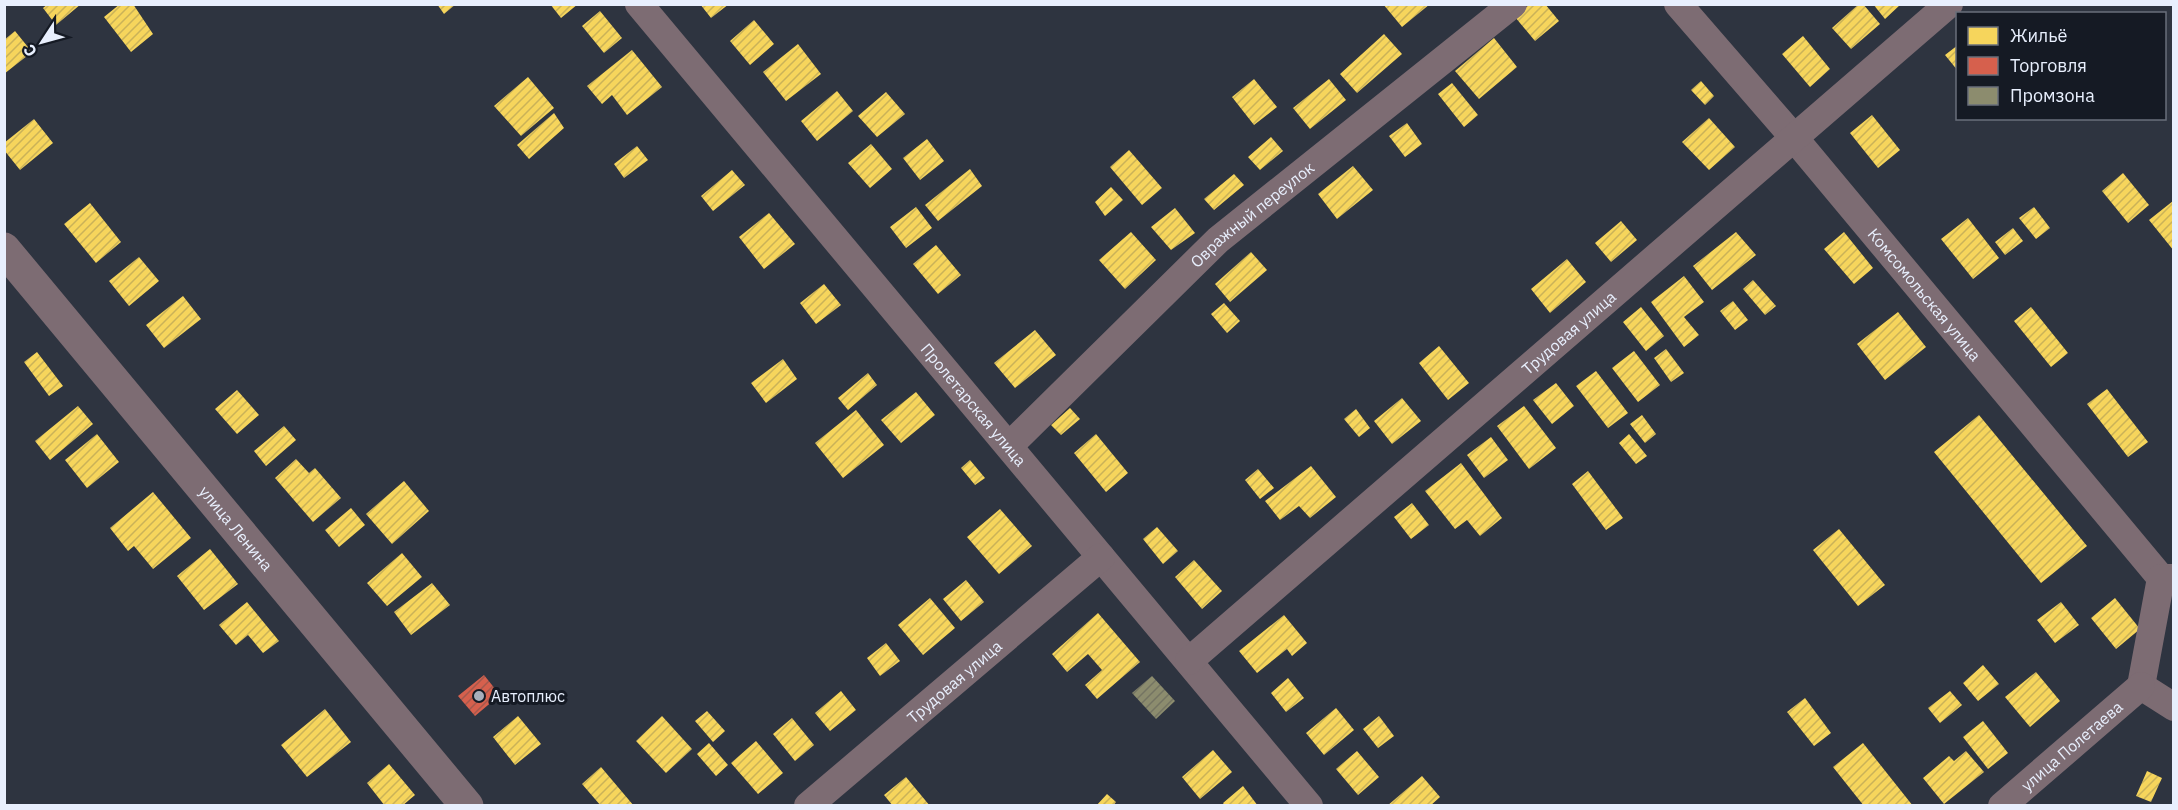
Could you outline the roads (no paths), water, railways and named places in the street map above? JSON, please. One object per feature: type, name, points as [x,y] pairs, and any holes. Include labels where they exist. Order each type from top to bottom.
[{"type":"street","name":"Пролетарская улица","points":[[639,4],[1309,806]]},
{"type":"street","name":"Овражный переулок","points":[[1009,446],[1218,240],[1514,4]]},
{"type":"street","name":"Комсомольская улица","points":[[1678,4],[2168,578]]},
{"type":"street","name":"Трудовая улица","points":[[1189,662],[1949,4]]},
{"type":"street","name":"улица Ленина","points":[[4,249],[467,806]]},
{"type":"street","name":"Трудовая улица","points":[[808,806],[1101,557]]},
{"type":"street","points":[[2168,578],[2141,686],[2174,707]]},
{"type":"street","name":"улица Полетаева","points":[[2002,806],[2141,686]]},
{"type":"place","name":"Автоплюс","points":[[479,696]]}]
